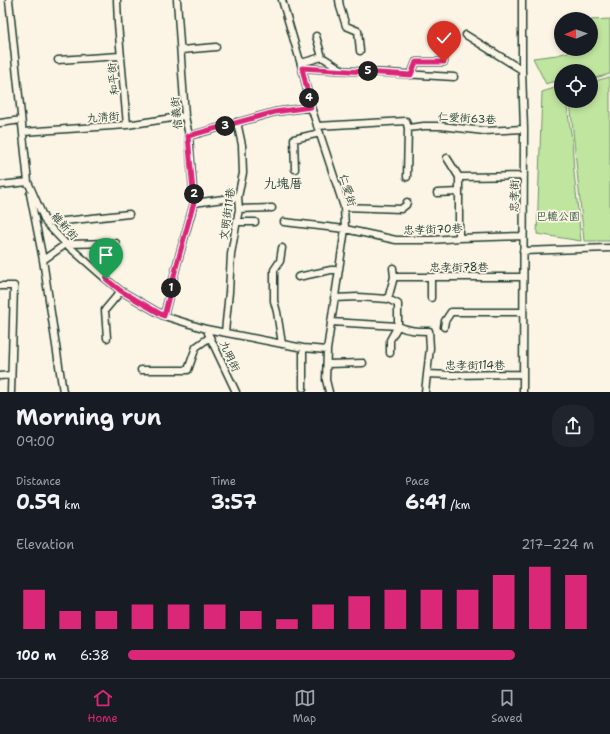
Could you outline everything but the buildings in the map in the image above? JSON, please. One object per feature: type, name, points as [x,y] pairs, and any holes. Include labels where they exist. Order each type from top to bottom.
[{"type":"street","name":"維新街","points":[[9,0],[28,182],[43,260],[63,392]]},
{"type":"street","name":"和平街","points":[[117,0],[120,56],[127,125]]},
{"type":"street","name":"信義街","points":[[164,316],[194,202],[185,116],[177,0]]},
{"type":"street","name":"仁愛街","points":[[282,0],[302,65],[311,107],[344,207],[345,229],[327,350],[326,380],[329,392]]},
{"type":"street","points":[[339,0],[346,26],[358,31],[360,51]]},
{"type":"street","name":"忠孝街","points":[[522,0],[524,129],[523,392]]},
{"type":"street","points":[[466,35],[522,70]]},
{"type":"street","points":[[316,36],[322,57],[342,70]]},
{"type":"street","points":[[181,50],[216,47]]},
{"type":"street","name":"和平街","points":[[58,60],[120,56]]},
{"type":"street","points":[[302,65],[322,57]]},
{"type":"street","points":[[411,75],[416,62],[444,62]]},
{"type":"street","points":[[302,65],[342,70],[454,77]]},
{"type":"street","points":[[188,136],[275,112],[311,107]]},
{"type":"street","name":"九清街","points":[[22,132],[127,125],[185,116]]},
{"type":"street","points":[[0,123],[21,120]]},
{"type":"street","name":"仁愛街63巷","points":[[317,126],[406,121],[408,128],[436,126],[484,131],[524,129]]},
{"type":"street","name":"文明街11巷","points":[[225,332],[231,254],[239,209],[238,196],[243,173],[242,146],[237,122]]},
{"type":"street","points":[[407,177],[408,128]]},
{"type":"street","points":[[295,169],[294,139],[320,133]]},
{"type":"street","points":[[447,158],[459,177],[459,238]]},
{"type":"street","points":[[459,177],[524,176]]},
{"type":"street","name":"維新街","points":[[28,182],[46,223],[66,244],[121,291],[164,316],[206,328],[282,344],[327,350]]},
{"type":"street","points":[[0,185],[28,182]]},
{"type":"street","points":[[437,193],[459,192]]},
{"type":"street","points":[[194,202],[238,196]]},
{"type":"street","points":[[344,207],[401,208],[406,205],[406,202]]},
{"type":"street","points":[[239,209],[272,208]]},
{"type":"street","points":[[46,223],[129,214]]},
{"type":"street","points":[[237,222],[255,222]]},
{"type":"street","name":"忠孝街70巷","points":[[284,222],[345,229],[396,240],[523,236]]},
{"type":"street","points":[[43,260],[66,244],[116,243]]},
{"type":"street","points":[[282,248],[280,261],[274,270],[274,301],[282,344]]},
{"type":"street","points":[[523,251],[610,248]]},
{"type":"street","points":[[101,274],[113,254]]},
{"type":"street","points":[[388,299],[394,277],[392,268]]},
{"type":"street","points":[[298,278],[331,270],[338,270]]},
{"type":"street","name":"忠孝街78巷","points":[[394,277],[523,277]]},
{"type":"street","points":[[431,277],[431,298]]},
{"type":"street","points":[[0,286],[14,286],[11,392]]},
{"type":"street","points":[[107,338],[105,310],[121,291]]},
{"type":"street","points":[[334,298],[358,297],[388,299],[398,304],[398,326],[390,340],[390,353]]},
{"type":"street","points":[[444,327],[445,321],[451,312],[523,312]]},
{"type":"street","points":[[331,322],[398,326],[405,330],[429,331],[430,348],[425,392]]},
{"type":"street","name":"九明街","points":[[206,328],[236,392]]},
{"type":"street","points":[[141,370],[188,370],[196,347],[210,337]]},
{"type":"street","points":[[303,348],[303,388]]},
{"type":"street","points":[[326,364],[363,363]]},
{"type":"street","name":"忠孝街114巷","points":[[427,374],[452,376],[523,374]]},
{"type":"street","points":[[0,376],[11,375]]},
{"type":"green space","points":[[610,19],[610,74],[598,77],[598,64],[554,64],[554,82],[546,84],[533,58],[554,55],[598,56],[598,20]]},
{"type":"green space","name":"巴轆公園","points":[[610,77],[610,241],[584,241],[571,108],[598,108],[598,80]]},
{"type":"green space","name":"巴轆公園","points":[[554,88],[554,108],[567,108],[572,139],[581,241],[537,234],[542,92]]},
{"type":"district","name":"九塊厝","points":[[283,183]]},
{"type":"route","points":[[106,279],[121,291],[164,316],[194,202],[188,136],[275,112],[311,107],[302,68],[385,72],[411,75],[416,62],[444,62]]}]
